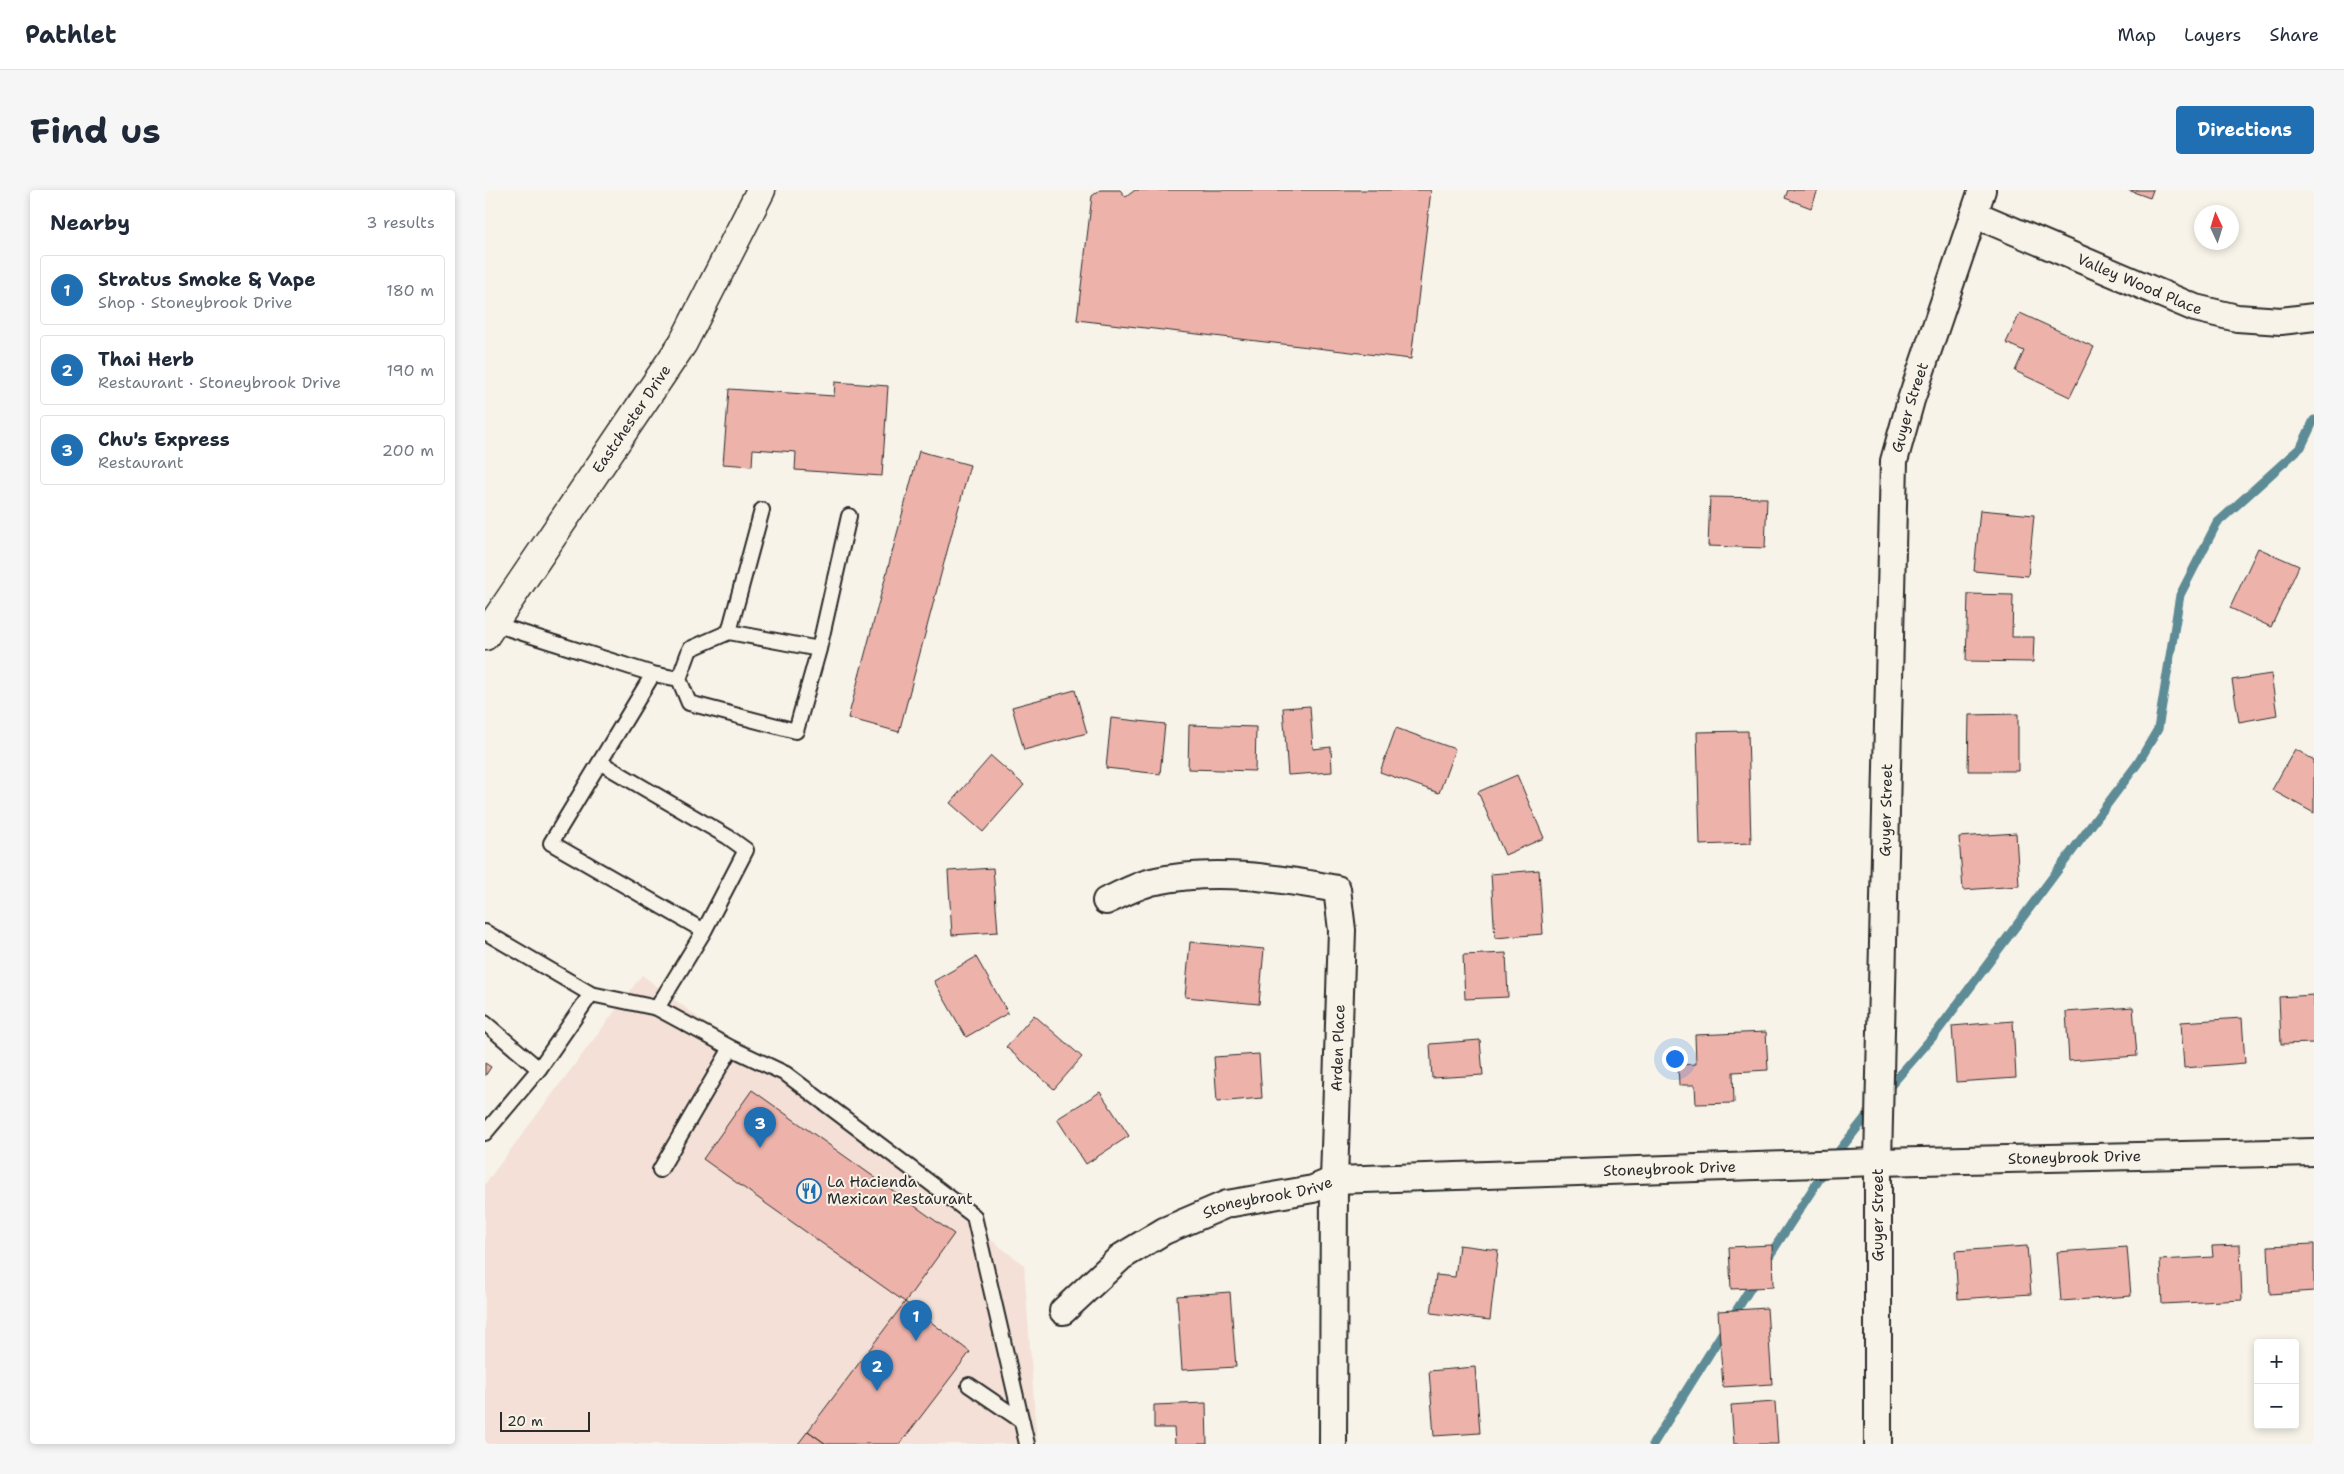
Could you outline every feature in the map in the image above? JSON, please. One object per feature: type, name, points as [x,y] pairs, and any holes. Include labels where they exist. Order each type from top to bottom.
[{"type":"main road","name":"Eastchester Drive","points":[[490,630],[683,342],[761,190]]},
{"type":"street","name":"Valley Wood Place","points":[[1978,202],[2195,308],[2237,318],[2281,321],[2314,317]]},
{"type":"street","name":"Guyer Street","points":[[1878,1444],[1877,1162],[1894,461],[1911,400],[1978,202]]},
{"type":"street","name":"Arden Place","points":[[1106,901],[1154,881],[1203,875],[1274,877],[1337,889],[1342,930],[1334,1180],[1333,1444]]},
{"type":"street","name":"Stoneybrook Drive","points":[[1063,1311],[1121,1257],[1164,1231],[1227,1204],[1313,1189],[1334,1180],[1877,1162],[2314,1152]]},
{"type":"lane","points":[[729,632],[762,510]]},
{"type":"lane","points":[[819,649],[729,632],[690,649],[679,679],[689,702],[797,731],[819,649],[849,516]]},
{"type":"lane","points":[[490,630],[653,674],[679,679]]},
{"type":"lane","points":[[653,674],[551,843],[704,931]]},
{"type":"lane","points":[[601,763],[728,837],[746,850],[704,931],[657,1008]]},
{"type":"lane","points":[[485,932],[591,994],[657,1008],[731,1048],[786,1074],[974,1216],[1027,1444]]},
{"type":"lane","points":[[485,1133],[539,1069],[591,994]]},
{"type":"lane","points":[[485,1023],[539,1069]]},
{"type":"lane","points":[[660,1170],[731,1048]]},
{"type":"lane","points":[[969,1385],[1022,1421]]},
{"type":"shaded area","points":[[642,975],[1024,1265],[1037,1444],[485,1444],[485,1184]]},
{"type":"building","points":[[1100,190],[1120,190],[1126,197],[1135,190],[1431,190],[1411,359],[1077,320],[1092,196]]},
{"type":"building","points":[[1788,190],[1818,190],[1811,208],[1785,198]]},
{"type":"building","points":[[2128,190],[2153,190],[2150,198]]},
{"type":"building","points":[[2020,313],[2094,347],[2070,397],[2015,371],[2024,351],[2006,343]]},
{"type":"building","points":[[835,382],[888,386],[882,476],[795,470],[796,452],[753,449],[752,466],[723,464],[729,389],[834,396]]},
{"type":"building","points":[[919,451],[970,465],[899,732],[848,718]]},
{"type":"building","points":[[1710,497],[1767,498],[1765,548],[1708,546]]},
{"type":"building","points":[[1980,510],[2034,515],[2028,576],[1974,571]]},
{"type":"building","points":[[2258,548],[2299,566],[2271,627],[2230,608]]},
{"type":"building","points":[[1968,594],[2013,595],[2012,637],[2034,637],[2033,662],[1966,661]]},
{"type":"building","points":[[2271,674],[2277,715],[2239,722],[2232,680]]},
{"type":"building","points":[[1075,690],[1087,733],[1024,750],[1012,707]]},
{"type":"building","points":[[1310,706],[1313,749],[1331,747],[1332,772],[1288,775],[1283,708]]},
{"type":"building","points":[[2018,714],[2018,771],[1968,771],[1969,715]]},
{"type":"building","points":[[1111,718],[1165,724],[1160,774],[1106,768]]},
{"type":"building","points":[[1189,725],[1256,727],[1255,771],[1188,769]]},
{"type":"building","points":[[1396,728],[1455,749],[1439,793],[1380,772]]},
{"type":"building","points":[[1748,731],[1751,843],[1700,845],[1697,732]]},
{"type":"building","points":[[2295,749],[2314,760],[2314,813],[2272,790]]},
{"type":"building","points":[[991,756],[1024,785],[983,832],[950,803]]},
{"type":"building","points":[[1517,775],[1544,838],[1505,855],[1478,792]]},
{"type":"building","points":[[2016,833],[2019,886],[1963,890],[1959,837]]},
{"type":"building","points":[[993,868],[998,932],[952,935],[948,871]]},
{"type":"building","points":[[1539,870],[1543,934],[1495,938],[1491,874]]},
{"type":"building","points":[[1190,942],[1264,949],[1259,1004],[1185,997]]},
{"type":"building","points":[[1506,953],[1508,997],[1465,999],[1463,955]]},
{"type":"building","points":[[976,957],[1008,1013],[966,1037],[934,981]]},
{"type":"building","points":[[2314,995],[2314,1043],[2281,1044],[2279,997]]},
{"type":"building","points":[[2133,1007],[2137,1056],[2069,1061],[2066,1012]]},
{"type":"building","points":[[1034,1015],[1082,1057],[1054,1089],[1006,1047]]},
{"type":"building","points":[[2242,1018],[2245,1063],[2184,1068],[2181,1022]]},
{"type":"building","points":[[2013,1021],[2016,1078],[1956,1082],[1952,1026]]},
{"type":"building","points":[[1766,1032],[1768,1070],[1733,1072],[1734,1103],[1696,1104],[1695,1085],[1679,1085],[1678,1065],[1696,1064],[1695,1035]]},
{"type":"building","points":[[1480,1040],[1483,1075],[1432,1078],[1430,1044]]},
{"type":"building","points":[[1259,1054],[1262,1098],[1217,1102],[1214,1057]]},
{"type":"building","points":[[485,1063],[491,1067],[485,1076]]},
{"type":"building","points":[[752,1090],[954,1234],[905,1302],[703,1159]]},
{"type":"building","points":[[1100,1092],[1129,1136],[1086,1164],[1057,1119]]},
{"type":"building","points":[[2314,1244],[2314,1291],[2270,1294],[2268,1246]]},
{"type":"building","points":[[1459,1245],[1498,1250],[1490,1320],[1431,1313],[1436,1275],[1455,1277]]},
{"type":"building","points":[[1772,1245],[1773,1287],[1731,1289],[1729,1247]]},
{"type":"building","points":[[2240,1245],[2242,1300],[2162,1304],[2160,1260],[2213,1257],[2212,1246]]},
{"type":"building","points":[[2027,1246],[2031,1294],[1958,1299],[1955,1251]]},
{"type":"building","points":[[2127,1247],[2131,1296],[2061,1301],[2057,1252]]},
{"type":"building","points":[[1230,1292],[1236,1367],[1182,1370],[1177,1296]]},
{"type":"building","points":[[905,1302],[970,1352],[900,1444],[826,1444],[808,1431]]},
{"type":"building","points":[[1767,1308],[1772,1384],[1723,1387],[1718,1311]]},
{"type":"building","points":[[1475,1367],[1480,1433],[1434,1436],[1429,1371]]},
{"type":"building","points":[[1775,1402],[1778,1444],[1734,1444],[1731,1405]]},
{"type":"building","points":[[1206,1403],[1207,1444],[1175,1444],[1174,1428],[1154,1428],[1154,1405]]},
{"type":"building","points":[[808,1431],[826,1444],[798,1444]]},
{"type":"waterway","points":[[1885,1092],[1936,1033],[2138,763],[2158,729],[2180,595],[2217,523],[2301,447],[2314,420]]},
{"type":"waterway","points":[[1766,1261],[1831,1161],[1873,1108]]},
{"type":"waterway","points":[[1653,1444],[1756,1279]]},
{"type":"place","name":"Chu's Express","points":[[760,1148]]},
{"type":"place","name":"La Hacienda Mexican Restaurant","points":[[809,1191]]},
{"type":"place","name":"Stratus Smoke & Vape","points":[[916,1341]]},
{"type":"place","name":"Thai Herb","points":[[877,1391]]}]
